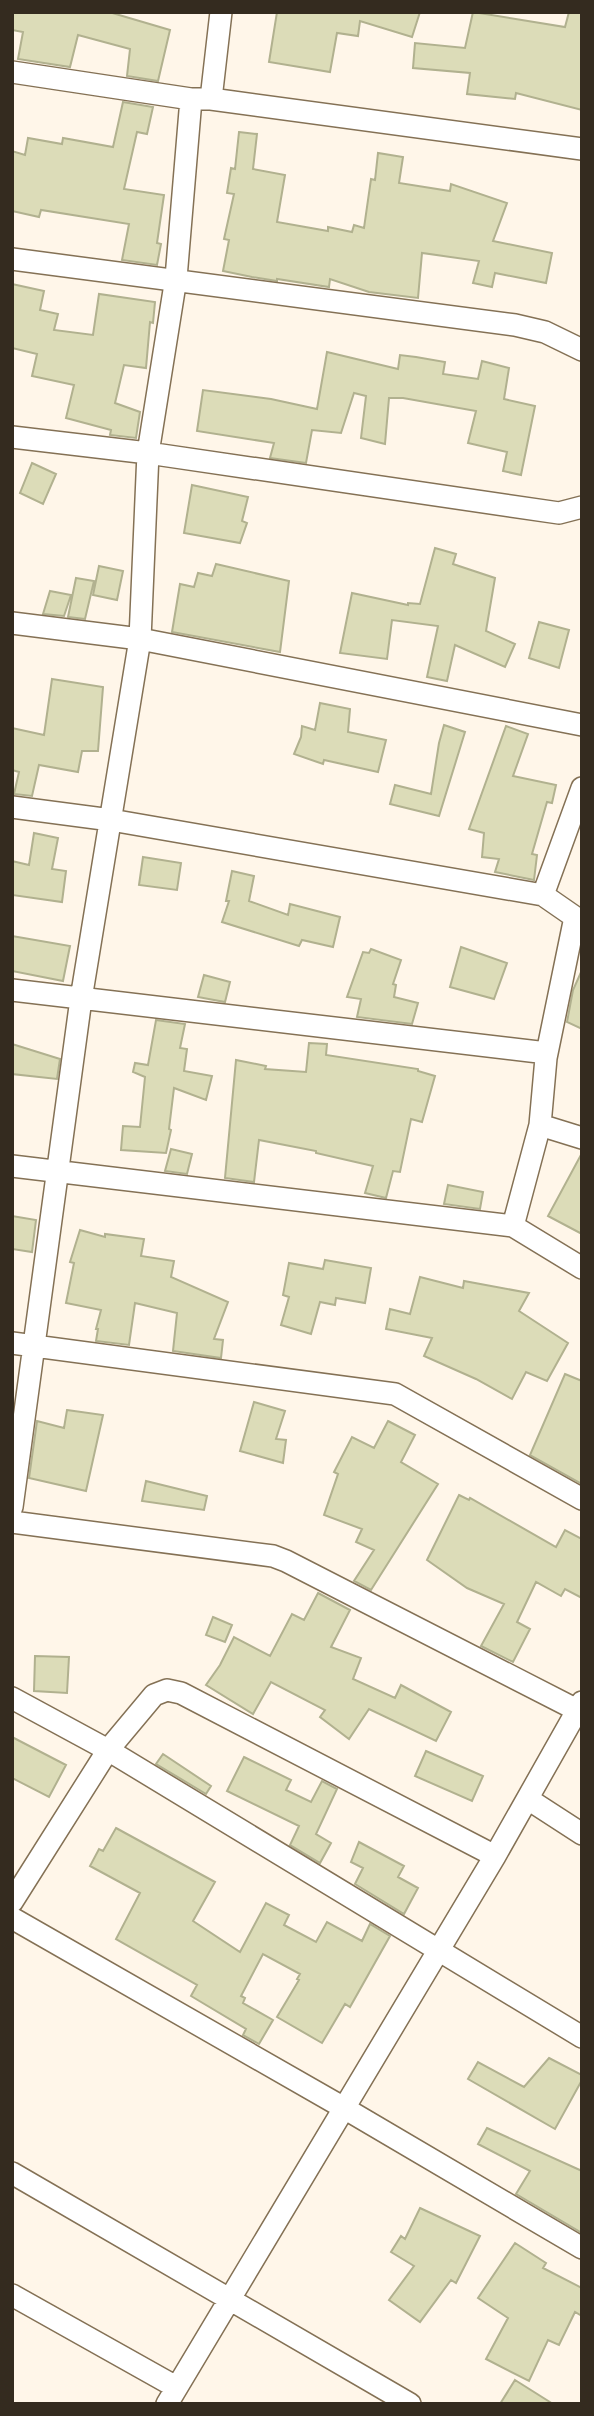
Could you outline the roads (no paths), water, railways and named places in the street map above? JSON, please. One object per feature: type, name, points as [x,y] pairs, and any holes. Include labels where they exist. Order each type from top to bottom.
[{"type":"street","points":[[12,1507],[23,1344],[56,1171],[81,999],[141,639],[148,453],[201,99],[221,12]]},
{"type":"street","points":[[12,72],[582,149]]},
{"type":"street","points":[[12,259],[176,278],[515,325],[545,332],[582,350]]},
{"type":"street","points":[[12,437],[148,453],[559,513],[582,507]]},
{"type":"street","points":[[12,623],[141,639],[582,725]]},
{"type":"street","points":[[543,895],[582,788]]},
{"type":"street","points":[[12,807],[111,820],[543,895],[578,919],[547,1053],[540,1125],[513,1226]]},
{"type":"street","points":[[12,990],[547,1053]]},
{"type":"street","points":[[540,1125],[582,1138]]},
{"type":"street","points":[[12,1166],[513,1226],[582,1268]]},
{"type":"street","points":[[23,1344],[395,1394],[582,1499]]},
{"type":"street","points":[[12,1522],[273,1556],[579,1706],[495,1856],[172,2395],[12,2295]]},
{"type":"street","points":[[12,1902],[108,1750],[154,1695],[167,1690],[181,1693],[495,1856]]},
{"type":"street","points":[[12,1698],[108,1750],[582,2038]]},
{"type":"street","points":[[528,1799],[582,1834]]},
{"type":"street","points":[[12,1918],[582,2248]]},
{"type":"street","points":[[12,2173],[410,2404]]}]
